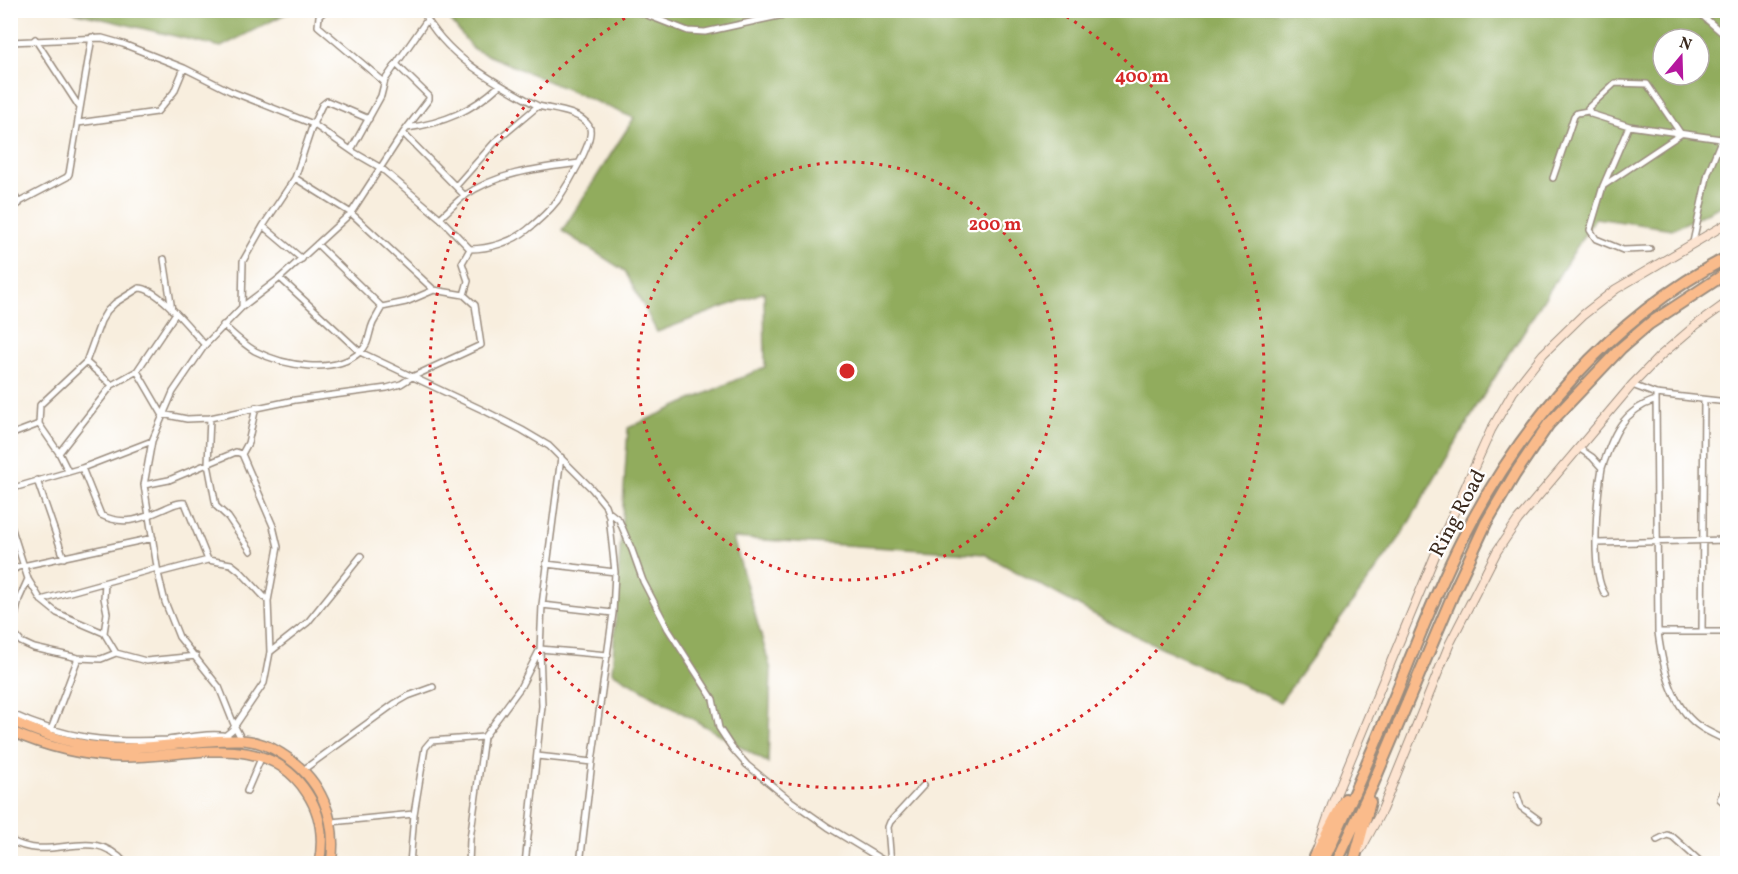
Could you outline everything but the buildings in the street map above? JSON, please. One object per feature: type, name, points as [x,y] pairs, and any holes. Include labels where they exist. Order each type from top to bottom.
[{"type":"highway","name":"Ring Road","points":[[1316,861],[1351,788],[1363,776],[1453,558],[1493,484],[1512,455],[1555,399],[1609,340],[1679,286],[1728,257]]},
{"type":"highway","name":"Ring Road","points":[[1336,864],[1481,533],[1515,474],[1548,425],[1621,348],[1649,324],[1728,272]]},
{"type":"highway","points":[[1353,862],[1373,784]]},
{"type":"main road","points":[[1316,861],[1317,843],[1329,810],[1441,541],[1502,410],[1533,365],[1582,315],[1616,289],[1728,223]]},
{"type":"main road","points":[[1353,862],[1382,810],[1440,663],[1477,588],[1518,520],[1632,385],[1660,356],[1696,325],[1728,302]]},
{"type":"main road","points":[[10,720],[59,739],[108,748],[144,749],[240,740],[272,748],[303,770],[321,794],[332,822],[331,864]]},
{"type":"main road","points":[[10,731],[51,746],[90,755],[143,757],[236,751],[265,758],[288,771],[311,799],[320,826],[320,864]]},
{"type":"main road","points":[[265,758],[272,748]]},
{"type":"street","points":[[326,10],[317,19],[318,26],[378,78],[385,80]]},
{"type":"street","points":[[422,10],[427,20],[462,60],[538,106],[571,114],[589,126],[591,132],[579,163],[556,202],[526,230],[491,247],[470,249]]},
{"type":"street","points":[[634,10],[688,31],[705,32],[806,10]]},
{"type":"street","points":[[1696,10],[1728,38]]},
{"type":"street","points":[[351,150],[384,90],[385,80],[427,20]]},
{"type":"street","points":[[10,207],[67,177],[92,37]]},
{"type":"street","points":[[10,42],[92,37],[123,44],[313,124],[381,168],[440,218],[470,249]]},
{"type":"street","points":[[35,39],[80,108]]},
{"type":"street","points":[[240,740],[219,687],[179,637],[165,603],[144,485],[152,441],[173,392],[205,345],[242,307],[280,278],[351,213],[405,130],[429,99],[429,96],[396,64]]},
{"type":"street","points":[[78,123],[157,112],[174,92],[184,68]]},
{"type":"street","points":[[1588,111],[1588,108],[1615,83],[1647,84],[1681,134]]},
{"type":"street","points":[[405,130],[438,123],[482,102],[500,85]]},
{"type":"street","points":[[242,307],[243,261],[262,226],[295,178],[313,124],[322,105],[327,101],[369,119]]},
{"type":"street","points":[[456,186],[495,142],[538,106]]},
{"type":"street","points":[[1553,178],[1577,113],[1588,111],[1629,126],[1721,140]]},
{"type":"street","points":[[1693,242],[1708,173],[1728,123]]},
{"type":"street","points":[[1629,126],[1603,186],[1590,230],[1596,239],[1623,250],[1650,249]]},
{"type":"street","points":[[405,130],[465,196]]},
{"type":"street","points":[[1603,186],[1681,134]]},
{"type":"street","points":[[440,218],[465,196],[509,175],[579,163]]},
{"type":"street","points":[[295,178],[351,213],[434,290]]},
{"type":"street","points":[[10,186],[19,204]]},
{"type":"street","points":[[262,226],[302,259]]},
{"type":"street","points":[[317,244],[382,307]]},
{"type":"street","points":[[464,295],[468,281],[462,263],[470,249]]},
{"type":"street","points":[[59,453],[112,385],[137,371],[174,311],[164,259]]},
{"type":"street","points":[[280,278],[360,352],[522,430],[549,446],[561,457],[592,489],[607,511],[619,520],[643,582],[668,629],[713,699],[719,728],[732,748],[747,765],[791,801],[828,827],[890,864]]},
{"type":"street","points":[[68,471],[39,424],[39,408],[42,402],[86,362],[101,321],[115,303],[138,288],[148,289],[174,311],[205,345]]},
{"type":"street","points":[[137,371],[162,414],[187,419],[210,418],[295,400],[387,388],[401,384],[412,376],[481,345],[475,305],[464,295],[434,290],[406,302],[382,307]]},
{"type":"street","points":[[223,325],[254,350],[274,358],[303,366],[336,365],[360,352],[367,344],[373,324],[382,307]]},
{"type":"street","points":[[86,362],[112,385]]},
{"type":"street","points":[[1632,385],[1656,397],[1728,402]]},
{"type":"street","points":[[1605,594],[1598,577],[1597,543],[1599,484],[1602,468],[1611,443],[1624,421],[1641,405],[1656,397]]},
{"type":"street","points":[[1656,397],[1658,632],[1662,661],[1669,683],[1684,710],[1701,728],[1728,741]]},
{"type":"street","points":[[1702,632],[1704,401]]},
{"type":"street","points":[[242,454],[248,443],[256,407]]},
{"type":"street","points":[[210,418],[207,464],[216,506],[228,517],[250,551]]},
{"type":"street","points":[[10,435],[39,424]]},
{"type":"street","points":[[10,489],[82,468],[152,441]]},
{"type":"street","points":[[1580,449],[1602,468]]},
{"type":"street","points":[[144,485],[169,480],[236,452],[242,454],[273,526],[278,547],[268,601],[270,652],[262,689],[235,727],[226,735]]},
{"type":"street","points":[[525,864],[542,706],[540,649],[542,605],[561,457]]},
{"type":"street","points":[[82,468],[101,515],[110,518],[130,522],[185,502],[208,560]]},
{"type":"street","points":[[37,480],[64,558]]},
{"type":"street","points":[[580,864],[613,613],[615,572],[607,511]]},
{"type":"street","points":[[10,524],[28,579],[41,600],[57,613],[104,633],[116,653]]},
{"type":"street","points":[[10,572],[25,565],[153,538]]},
{"type":"street","points":[[1597,543],[1728,540]]},
{"type":"street","points":[[270,652],[308,622],[361,556]]},
{"type":"street","points":[[41,600],[208,560],[231,564],[237,568],[268,601]]},
{"type":"street","points":[[546,564],[615,572]]},
{"type":"street","points":[[28,579],[19,599],[11,635],[34,648],[78,658],[101,659],[116,653],[146,661],[196,656]]},
{"type":"street","points":[[104,633],[107,613],[104,598],[105,583]]},
{"type":"street","points":[[542,605],[613,613]]},
{"type":"street","points":[[1658,632],[1728,632]]},
{"type":"street","points":[[540,649],[608,655]]},
{"type":"street","points":[[469,864],[470,839],[484,737],[520,688],[540,649]]},
{"type":"street","points":[[51,730],[78,658]]},
{"type":"street","points":[[303,770],[394,704],[433,687]]},
{"type":"street","points":[[10,713],[51,730],[79,737],[117,742],[226,735],[240,740]]},
{"type":"street","points":[[410,864],[414,814],[425,747],[428,743],[435,741],[484,737]]},
{"type":"street","points":[[537,756],[592,762]]},
{"type":"street","points":[[247,792],[265,758]]},
{"type":"street","points":[[1728,784],[1720,799],[1728,806]]},
{"type":"street","points":[[890,864],[888,827],[890,822],[924,785]]},
{"type":"street","points":[[1517,795],[1521,807],[1539,820]]},
{"type":"street","points":[[332,822],[414,814]]},
{"type":"street","points":[[1657,840],[1667,835],[1673,837],[1703,864]]},
{"type":"street","points":[[10,840],[33,848],[50,849],[81,844],[99,844],[113,851],[126,864]]},
{"type":"green space","points":[[69,11],[291,11],[221,47]]},
{"type":"green space","points":[[443,11],[1727,11],[1727,203],[1673,229],[1595,218],[1485,393],[1401,536],[1280,702],[1121,629],[984,554],[733,538],[771,670],[768,763],[612,672],[628,428],[765,367],[764,292],[657,332],[625,271],[562,231],[634,118],[473,49]]}]
